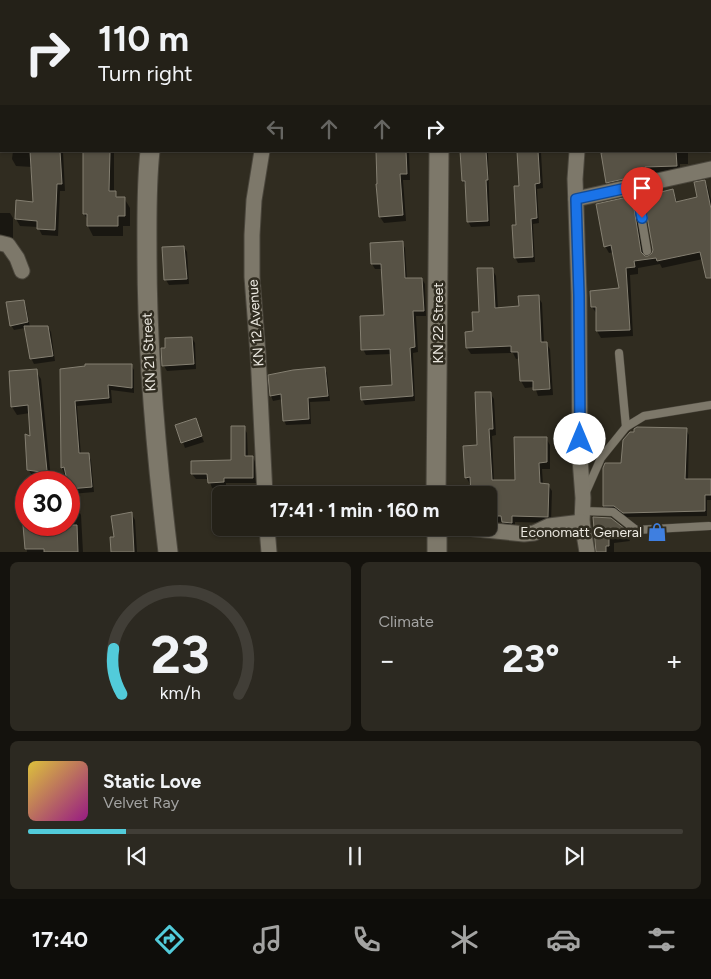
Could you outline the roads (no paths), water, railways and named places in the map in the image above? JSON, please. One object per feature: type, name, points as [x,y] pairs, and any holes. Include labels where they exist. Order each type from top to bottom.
[{"type":"street","name":"KN 21 Street","points":[[150,152],[147,184],[148,342],[156,449],[168,552]]},
{"type":"street","name":"KN 12 Avenue","points":[[262,152],[254,200],[252,268],[259,363],[265,486]]},
{"type":"street","name":"KN 22 Street","points":[[436,486],[439,152]]},
{"type":"street","points":[[577,152],[580,459],[586,552]]},
{"type":"street","points":[[576,199],[711,169]]},
{"type":"street","points":[[0,243],[8,245],[17,258],[22,271]]},
{"type":"street","points":[[497,531],[534,533],[583,510]]},
{"type":"street","points":[[268,536],[269,552]]},
{"type":"street","points":[[437,536],[437,552]]},
{"type":"lane","points":[[636,186],[647,251]]},
{"type":"lane","points":[[619,353],[626,427]]},
{"type":"lane","points":[[709,526],[636,530],[613,512],[583,510],[601,458],[626,427],[644,416],[711,405]]},
{"type":"place","name":"Economatt General","points":[[657,532]]}]
